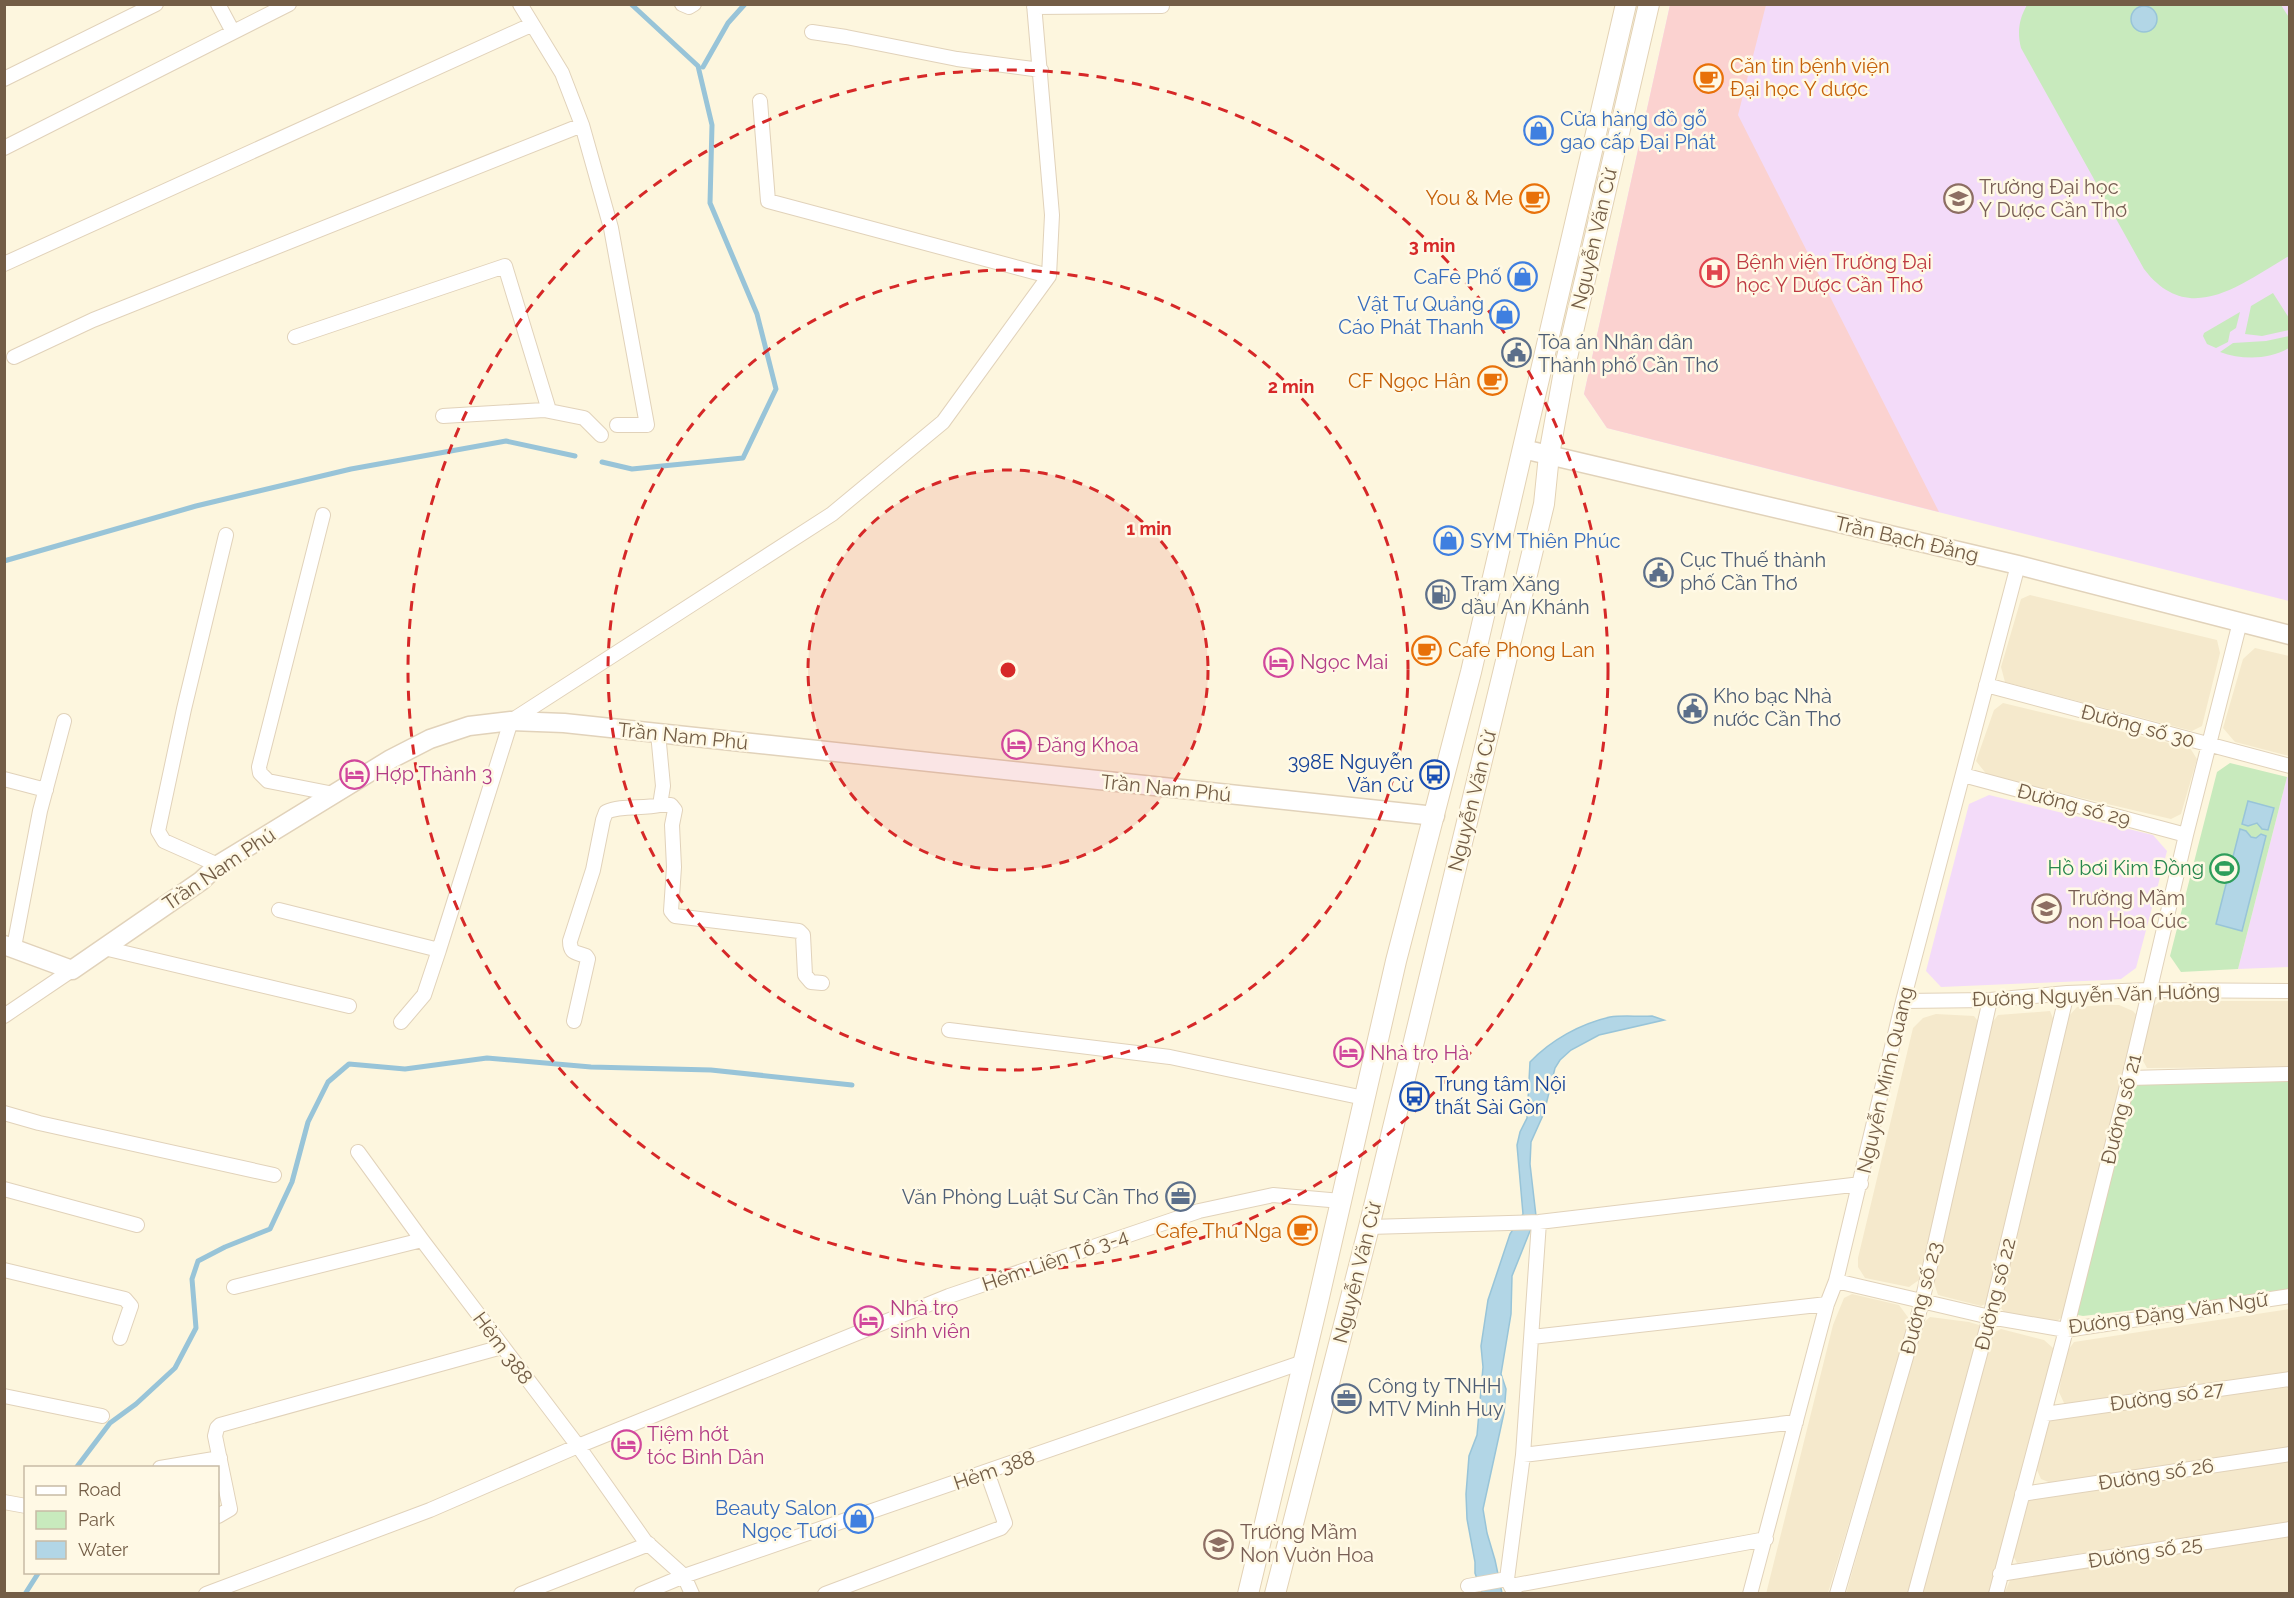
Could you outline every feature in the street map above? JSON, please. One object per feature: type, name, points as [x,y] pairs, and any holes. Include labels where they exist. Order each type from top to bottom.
[{"type":"main road","name":"Nguyễn Văn Cừ","points":[[1248,1593],[1396,961],[1435,816],[1523,448],[1626,4]]},
{"type":"main road","name":"Nguyễn Văn Cừ","points":[[1275,1593],[1369,1227],[1544,504],[1549,455],[1564,366],[1649,4]]},
{"type":"street","points":[[4,79],[156,4]]},
{"type":"street","points":[[218,4],[233,32]]},
{"type":"street","points":[[4,148],[289,4]]},
{"type":"street","points":[[520,4],[562,73],[582,125],[611,228],[647,425],[617,425]]},
{"type":"street","points":[[682,4],[689,7],[694,4]]},
{"type":"street","points":[[401,1022],[424,995],[511,721],[832,514],[917,444],[943,422],[1049,276],[1052,215],[1034,6],[1162,6]]},
{"type":"street","points":[[4,264],[531,25]]},
{"type":"street","points":[[812,32],[957,59],[1041,70]]},
{"type":"street","points":[[760,100],[768,201],[1049,276]]},
{"type":"street","points":[[14,357],[93,320],[582,125]]},
{"type":"street","points":[[295,337],[505,266],[548,405],[544,410]]},
{"type":"street","points":[[443,416],[544,410],[584,418],[601,435]]},
{"type":"street","name":"Trần Bạch Đằng","points":[[1523,448],[2018,566],[2289,635]]},
{"type":"street","points":[[323,514],[259,767],[260,773],[268,781],[334,794]]},
{"type":"street","points":[[218,865],[164,841],[158,831],[184,709],[226,535]]},
{"type":"street","name":"Nguyễn Minh Quang","points":[[1750,1593],[1827,1304],[1836,1281],[1903,1001],[2018,566]]},
{"type":"street","name":"Đường số 21","points":[[1996,1593],[2066,1330],[2129,1078],[2186,835],[2241,622]]},
{"type":"street","name":"Đường số 30","points":[[1986,685],[2289,766]]},
{"type":"street","points":[[64,721],[40,811],[9,946],[72,970]]},
{"type":"street","name":"Trần Nam Phú","points":[[72,970],[201,881],[218,865],[391,759],[430,739],[469,726],[511,721],[564,723],[1435,816]]},
{"type":"street","points":[[658,733],[663,786],[660,805]]},
{"type":"street","name":"Đường số 29","points":[[1963,775],[2186,835]]},
{"type":"street","points":[[4,779],[46,790]]},
{"type":"street","points":[[574,1021],[588,959],[586,956],[573,953],[570,949],[570,941],[593,870],[606,812],[613,808],[671,805],[675,810],[672,825],[674,867],[671,911],[675,916],[799,930],[803,935],[805,975],[811,982],[822,983]]},
{"type":"street","points":[[279,910],[439,950]]},
{"type":"street","points":[[104,948],[349,1005]]},
{"type":"street","points":[[4,1016],[72,970]]},
{"type":"street","name":"Đường Nguyễn Văn Hưởng","points":[[1903,1001],[1990,1000],[2067,993],[2150,990],[2289,991]]},
{"type":"street","name":"Đường số 22","points":[[1915,1593],[1990,1317],[2067,993]]},
{"type":"street","name":"Đường số 23","points":[[1837,1593],[1922,1302],[1990,1000]]},
{"type":"street","points":[[950,1029],[1170,1057],[1364,1098]]},
{"type":"street","points":[[2129,1078],[2289,1074]]},
{"type":"street","points":[[4,1113],[274,1175]]},
{"type":"street","name":"Hẻm 388","points":[[358,1152],[649,1544],[684,1576],[692,1593]]},
{"type":"street","points":[[1369,1227],[1538,1222],[1861,1184]]},
{"type":"street","points":[[4,1189],[137,1225]]},
{"type":"street","name":"Hẻm Liên Tổ 3-4","points":[[206,1593],[430,1510],[578,1446],[950,1296],[1199,1211],[1274,1195],[1341,1201]]},
{"type":"street","points":[[1508,1585],[1523,1455],[1538,1222]]},
{"type":"street","points":[[234,1287],[422,1240]]},
{"type":"street","points":[[4,1270],[125,1299],[131,1306],[120,1338]]},
{"type":"street","name":"Đường Đặng Văn Ngữ","points":[[1836,1281],[1990,1317],[2066,1330],[2289,1296]]},
{"type":"street","points":[[1532,1337],[1827,1304]]},
{"type":"street","points":[[219,1515],[230,1509],[215,1436],[220,1425],[502,1347]]},
{"type":"street","name":"Hẻm 388","points":[[641,1593],[684,1576],[1303,1362]]},
{"type":"street","name":"Đường số 27","points":[[2044,1414],[2289,1379]]},
{"type":"street","points":[[4,1396],[102,1416]]},
{"type":"street","points":[[1523,1455],[1796,1422]]},
{"type":"street","name":"Đường số 26","points":[[2022,1494],[2289,1454]]},
{"type":"street","points":[[167,1466],[220,1458]]},
{"type":"street","points":[[825,1593],[972,1540],[1004,1526],[1005,1523],[987,1472]]},
{"type":"street","points":[[4,1502],[24,1506]]},
{"type":"street","name":"Đường số 25","points":[[2000,1574],[2289,1529]]},
{"type":"street","points":[[1473,1585],[1508,1585],[1766,1539]]},
{"type":"street","points":[[521,1593],[649,1544]]},
{"type":"shaded area","name":"Trường Đại học Y Dược Cần Thơ","points":[[1670,5],[2289,5],[2289,601],[1607,428],[1584,394]]},
{"type":"shaded area","name":"Bệnh viện Trường Đại học Y Dược Cần Thơ","points":[[1670,5],[1766,5],[1738,115],[1939,512],[1607,428],[1584,394]]},
{"type":"shaded area","points":[[2030,595],[2217,640],[2220,653],[2202,726],[2192,731],[2005,682],[2001,667],[2021,599]]},
{"type":"shaded area","points":[[2255,648],[2289,656],[2289,756],[2235,742],[2223,728],[2243,659]]},
{"type":"shaded area","points":[[2003,703],[2190,748],[2197,759],[2181,814],[2171,819],[1988,776],[1976,761],[1994,710]]},
{"type":"shaded area","points":[[2287,777],[2289,778],[2289,967],[2238,969]]},
{"type":"shaded area","name":"Trường Mầm non Hoa Cúc","points":[[1989,795],[2153,835],[2167,851],[2136,968],[2121,979],[1941,987],[1926,971],[1969,804]]},
{"type":"shaded area","points":[[2160,1001],[2289,1001],[2289,1067],[2147,1068],[2141,1057],[2151,1009]]},
{"type":"shaded area","points":[[2119,1005],[2133,1011],[2140,1019],[2066,1314],[2057,1321],[2004,1312],[1998,1304],[2069,1016],[2077,1007]]},
{"type":"shaded area","points":[[2050,1011],[2054,1021],[1990,1302],[1981,1306],[1938,1295],[1933,1280],[1991,1024],[1998,1015]]},
{"type":"shaded area","points":[[1936,1014],[1974,1016],[1981,1025],[1919,1280],[1909,1287],[1865,1278],[1858,1267],[1858,1258],[1913,1028],[1923,1018]]},
{"type":"shaded area","points":[[1852,1294],[1899,1305],[1910,1320],[1828,1593],[1766,1594],[1833,1325],[1844,1298]]},
{"type":"shaded area","points":[[2289,1309],[2289,1376],[2069,1407],[2064,1403],[2059,1392],[2066,1353],[2074,1342]]},
{"type":"shaded area","points":[[1930,1317],[1969,1322],[1979,1325],[1981,1332],[1910,1593],[1846,1594],[1922,1324]]},
{"type":"shaded area","points":[[2001,1329],[2044,1340],[2053,1348],[2054,1356],[1993,1593],[1920,1594],[1991,1338],[1993,1333]]},
{"type":"shaded area","points":[[2289,1387],[2289,1449],[2051,1483],[2041,1479],[2037,1470],[2044,1431],[2049,1422],[2057,1416]]},
{"type":"shaded area","points":[[2289,1459],[2289,1523],[2017,1563],[2011,1552],[2022,1509],[2028,1500]]},
{"type":"shaded area","points":[[2289,1537],[2289,1593],[2004,1594],[2011,1578]]},
{"type":"green space","points":[[2027,5],[2281,5],[2290,19],[2289,256],[2234,288],[2215,295],[2197,298],[2179,296],[2161,287],[2144,269],[2021,48],[2020,26]]},
{"type":"green space","points":[[2273,293],[2289,318],[2289,330],[2262,336],[2245,334],[2251,306]]},
{"type":"green space","points":[[2240,312],[2236,328],[2230,332],[2228,342],[2216,348],[2207,344],[2204,333]]},
{"type":"green space","points":[[2289,336],[2289,348],[2273,355],[2255,358],[2220,352],[2233,343],[2266,341]]},
{"type":"green space","points":[[2230,763],[2287,777],[2238,969],[2181,972],[2170,956],[2217,772]]},
{"type":"green space","points":[[2289,1080],[2289,1292],[2078,1315],[2074,1309],[2130,1089],[2140,1084]]},
{"type":"water","points":[[2144,6],[2153,10],[2157,19],[2153,28],[2144,32],[2135,28],[2131,19],[2135,10]]},
{"type":"water","points":[[2248,801],[2274,808],[2268,830],[2262,829],[2257,823],[2248,826],[2242,824]]},
{"type":"water","points":[[2240,829],[2246,831],[2251,837],[2256,838],[2261,834],[2266,836],[2242,931],[2216,924]]},
{"type":"water","points":[[1652,1016],[1664,1020],[1599,1035],[1571,1050],[1560,1060],[1555,1068],[1544,1113],[1531,1142],[1530,1164],[1536,1216],[1512,1276],[1511,1314],[1501,1374],[1506,1389],[1504,1413],[1483,1509],[1502,1593],[1482,1593],[1475,1573],[1467,1519],[1469,1456],[1477,1435],[1483,1367],[1481,1346],[1488,1300],[1510,1234],[1523,1214],[1517,1145],[1527,1118],[1530,1062],[1557,1040],[1588,1024],[1610,1017]]},
{"type":"waterway","points":[[602,462],[632,469],[743,458],[776,389],[757,314],[710,203],[712,125],[698,66],[631,4]]},
{"type":"waterway","points":[[703,67],[728,23],[745,4]]},
{"type":"waterway","points":[[4,561],[196,506],[351,469],[506,441],[575,456]]},
{"type":"waterway","points":[[78,1466],[110,1423],[136,1404],[175,1368],[196,1328],[192,1279],[198,1261],[225,1247],[270,1229],[292,1182],[308,1122],[328,1082],[349,1064],[405,1069],[487,1058],[591,1067],[711,1070],[852,1085]]},
{"type":"waterway","points":[[25,1594],[38,1574]]},
{"type":"place","name":"Căn tin bệnh viện Đại học Y dược","points":[[1709,78]]},
{"type":"place","name":"Cửa hàng đồ gỗ gao cấp Đại Phát","points":[[1539,131]]},
{"type":"place","name":"You & Me","points":[[1534,198]]},
{"type":"place","name":"Trường Đại học Y Dược Cần Thơ","points":[[1958,199]]},
{"type":"place","name":"Bệnh viện Trường Đại học Y Dược Cần Thơ","points":[[1715,273]]},
{"type":"place","name":"CaFe Phố","points":[[1523,277]]},
{"type":"place","name":"Vật Tư Quảng Cáo Phát Thanh","points":[[1505,315]]},
{"type":"place","name":"Tòa án Nhân dân Thành phố Cần Thơ","points":[[1517,353]]},
{"type":"place","name":"CF Ngọc Hân","points":[[1492,381]]},
{"type":"place","name":"SYM Thiên Phúc","points":[[1449,541]]},
{"type":"place","name":"Cục Thuế thành phố Cần Thơ","points":[[1659,572]]},
{"type":"place","name":"Trạm Xăng dầu An Khánh","points":[[1440,595]]},
{"type":"place","name":"Cafe Phong Lan","points":[[1427,650]]},
{"type":"place","name":"Ngọc Mai","points":[[1279,662]]},
{"type":"place","name":"Kho bạc Nhà nước Cần Thơ","points":[[1692,708]]},
{"type":"place","name":"Đăng Khoa","points":[[1016,745]]},
{"type":"place","name":"Hợp Thành 3","points":[[354,774]]},
{"type":"place","name":"398E Nguyễn Văn Cừ","points":[[1434,774]]},
{"type":"place","name":"Hồ bơi Kim Đồng","points":[[2225,868]]},
{"type":"place","name":"Trường Mầm non Hoa Cúc","points":[[2047,909]]},
{"type":"place","name":"Nhà trọ Hà","points":[[1349,1053]]},
{"type":"place","name":"Trung tâm Nội thất Sài Gòn","points":[[1414,1096]]},
{"type":"place","name":"Văn Phòng Luật Sư Cần Thơ","points":[[1180,1197]]},
{"type":"place","name":"Cafe Thu Nga","points":[[1303,1231]]},
{"type":"place","name":"Nhà trọ sinh viên","points":[[869,1320]]},
{"type":"place","name":"Công ty TNHH MTV Minh Huy","points":[[1347,1398]]},
{"type":"place","name":"Tiệm hớt tóc Bình Dân","points":[[626,1445]]},
{"type":"place","name":"Beauty Salon Ngọc Tươi","points":[[858,1519]]},
{"type":"place","name":"Trường Mầm Non Vuờn Hoa","points":[[1219,1544]]}]
